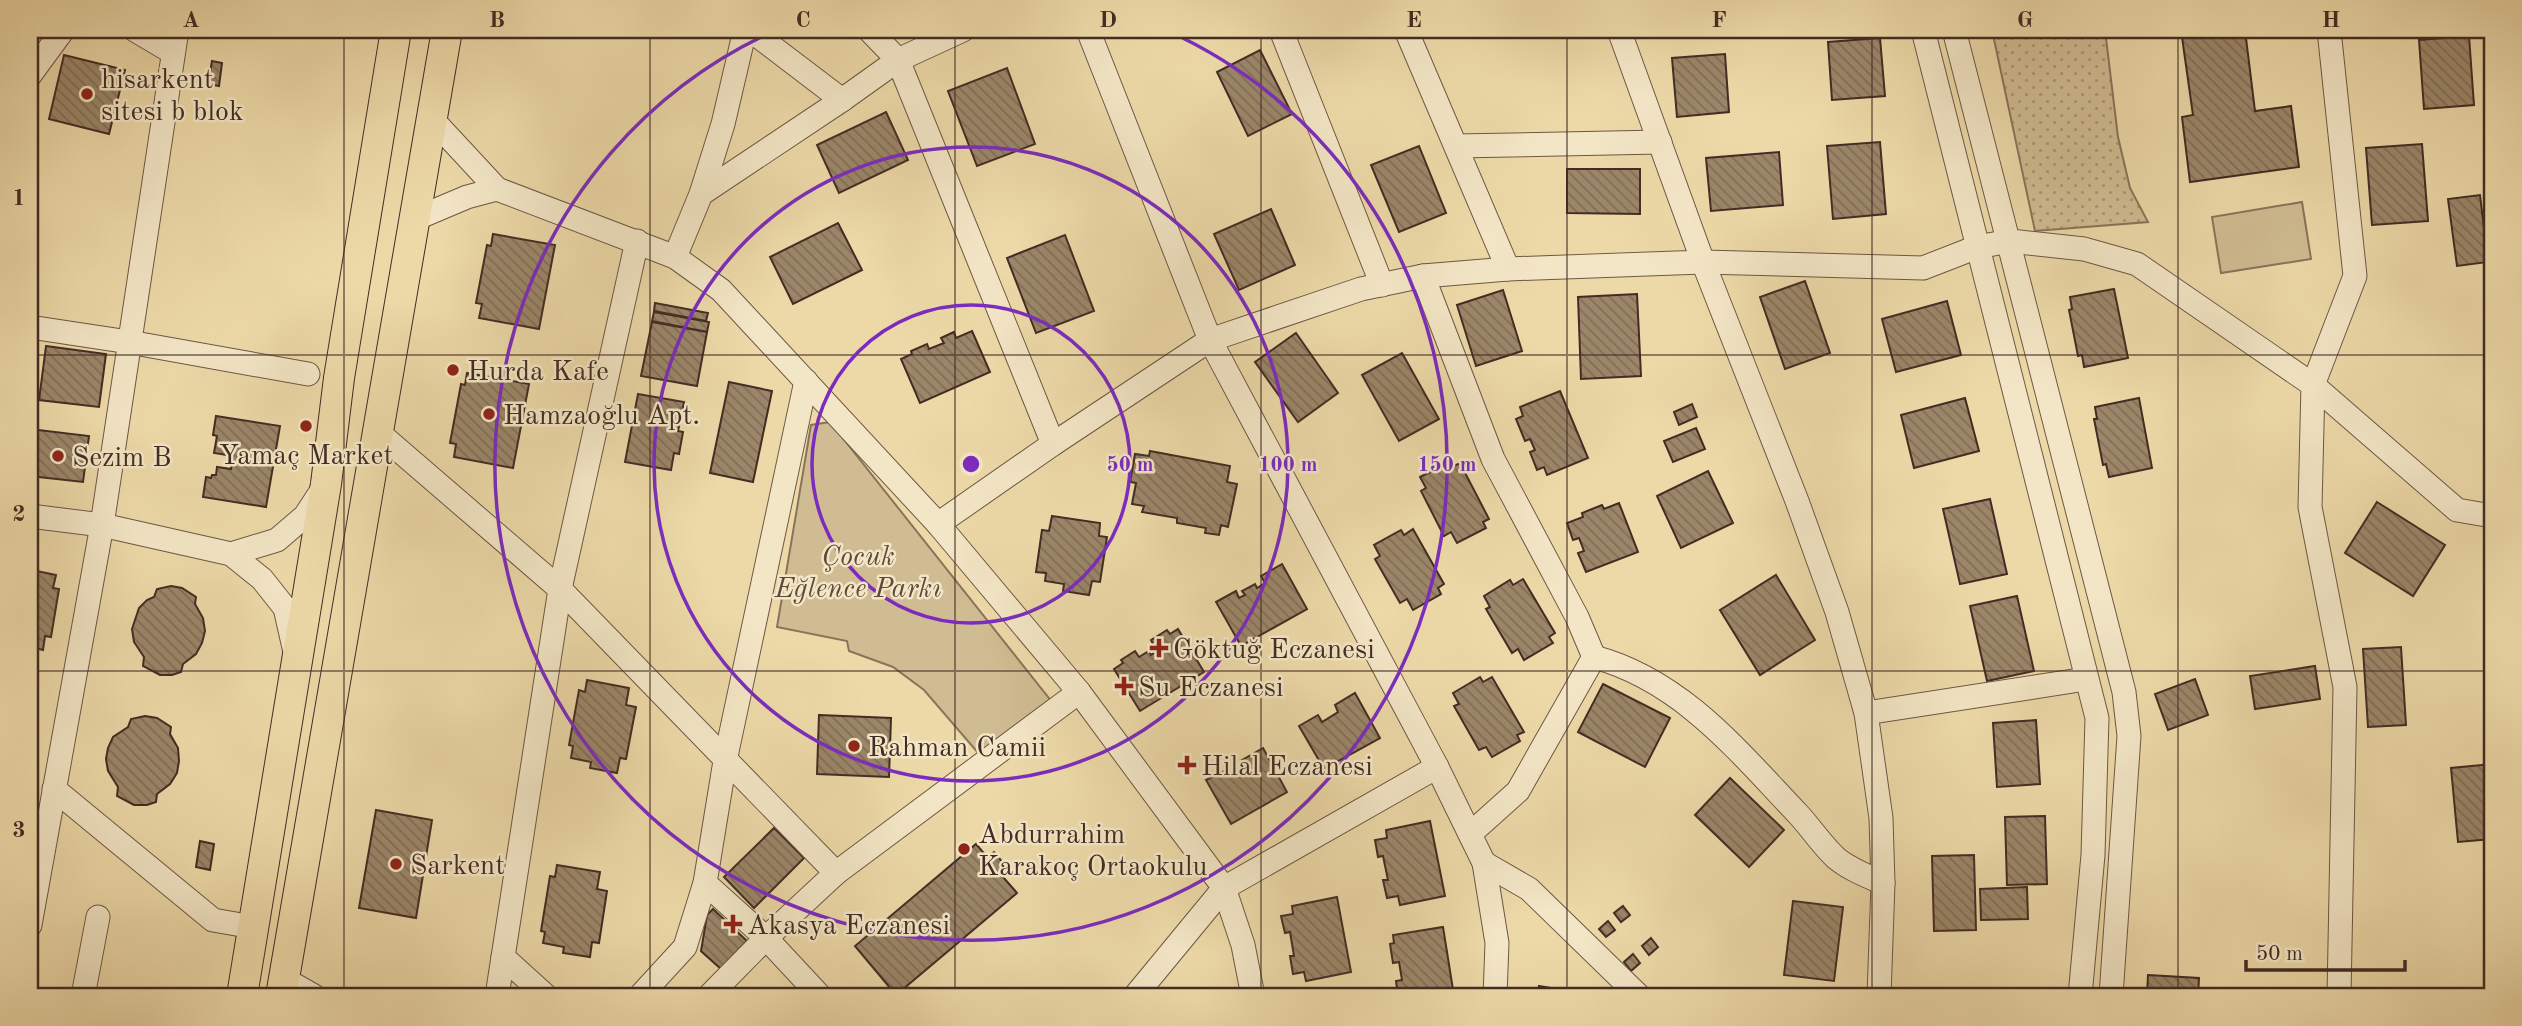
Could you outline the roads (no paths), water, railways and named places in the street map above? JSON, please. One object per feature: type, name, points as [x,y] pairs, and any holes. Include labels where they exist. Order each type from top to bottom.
[{"type":"main road","points":[[242,996],[326,484],[339,378],[396,30]]},
{"type":"main road","points":[[283,988],[447,30]]},
{"type":"street","points":[[30,75],[63,30]]},
{"type":"street","points":[[30,925],[102,525],[175,41],[135,30]]},
{"type":"street","points":[[675,257],[701,194],[748,30],[842,100]]},
{"type":"street","points":[[869,30],[898,60],[1053,444]]},
{"type":"street","points":[[701,194],[898,60],[963,30]]},
{"type":"street","points":[[1088,30],[1210,340],[1437,767],[1484,863],[1497,943],[1495,996]]},
{"type":"street","points":[[1281,30],[1382,285]]},
{"type":"street","points":[[1406,30],[1508,269]]},
{"type":"street","points":[[1619,30],[1703,262],[1837,612],[1866,713],[1881,818],[1883,883],[1879,996]]},
{"type":"street","points":[[1923,30],[2096,718],[2093,855],[2080,996]]},
{"type":"street","points":[[1954,30],[2010,241],[2081,533],[2124,692],[2129,736],[2111,996]]},
{"type":"street","points":[[2329,30],[2355,276],[2313,385],[2310,507],[2345,687],[2339,996]]},
{"type":"street","points":[[432,119],[497,189],[675,257],[721,290],[938,524],[1079,692],[1224,888],[1243,945],[1253,996]]},
{"type":"street","points":[[1456,146],[1660,142]]},
{"type":"street","points":[[415,219],[467,197],[497,189]]},
{"type":"street","points":[[496,996],[560,589],[636,241]]},
{"type":"street","points":[[938,524],[1210,340],[1361,289],[1423,275],[1508,269],[1703,262],[1923,268],[1977,247],[2010,241],[2084,249],[2137,264],[2313,385],[2456,510],[2492,516]]},
{"type":"street","points":[[1423,275],[1493,459],[1577,617],[1594,657]]},
{"type":"street","points":[[30,327],[308,374]]},
{"type":"street","points":[[640,996],[685,947],[705,883],[725,761],[806,381]]},
{"type":"street","points":[[379,433],[560,589],[836,873]]},
{"type":"street","points":[[231,554],[277,540],[305,516],[326,484]]},
{"type":"street","points":[[30,516],[102,525],[231,554],[262,579],[285,608],[297,661]]},
{"type":"street","points":[[1594,657],[1619,663],[1651,679],[1687,703],[1738,751],[1837,859],[1883,883]]},
{"type":"street","points":[[1470,834],[1518,791],[1594,657]]},
{"type":"street","points":[[1866,713],[2086,679]]},
{"type":"street","points":[[709,996],[836,873],[1079,692]]},
{"type":"street","points":[[1135,996],[1224,888],[1437,767]]},
{"type":"street","points":[[54,789],[212,920],[253,927]]},
{"type":"street","points":[[1484,863],[1529,888],[1639,996]]},
{"type":"street","points":[[705,883],[766,938],[820,996]]},
{"type":"street","points":[[83,996],[99,917]]},
{"type":"street","points":[[503,957],[546,996]]},
{"type":"street","points":[[283,988],[314,996]]},
{"type":"place","name":"hisarkent sitesi b blok","points":[[87,94]]},
{"type":"place","name":"Hurda Kafe","points":[[453,370]]},
{"type":"place","name":"Hamzaoğlu Apt.","points":[[489,414]]},
{"type":"place","name":"Yamaç Market","points":[[306,426]]},
{"type":"place","name":"Sezim B","points":[[58,456]]},
{"type":"place","name":"Göktuğ Eczanesi","points":[[1159,648]]},
{"type":"place","name":"Su Eczanesi","points":[[1124,686]]},
{"type":"place","name":"Rahman Camii","points":[[854,746]]},
{"type":"place","name":"Hilal Eczanesi","points":[[1187,765]]},
{"type":"place","name":"Abdurrahim Karakoç Ortaokulu","points":[[964,849]]},
{"type":"place","name":"Sarkent","points":[[396,864]]},
{"type":"place","name":"Akasya Eczanesi","points":[[733,924]]},
{"type":"park label","name":"Çocuk Eğlence Parkı","points":[[858,571]]}]
